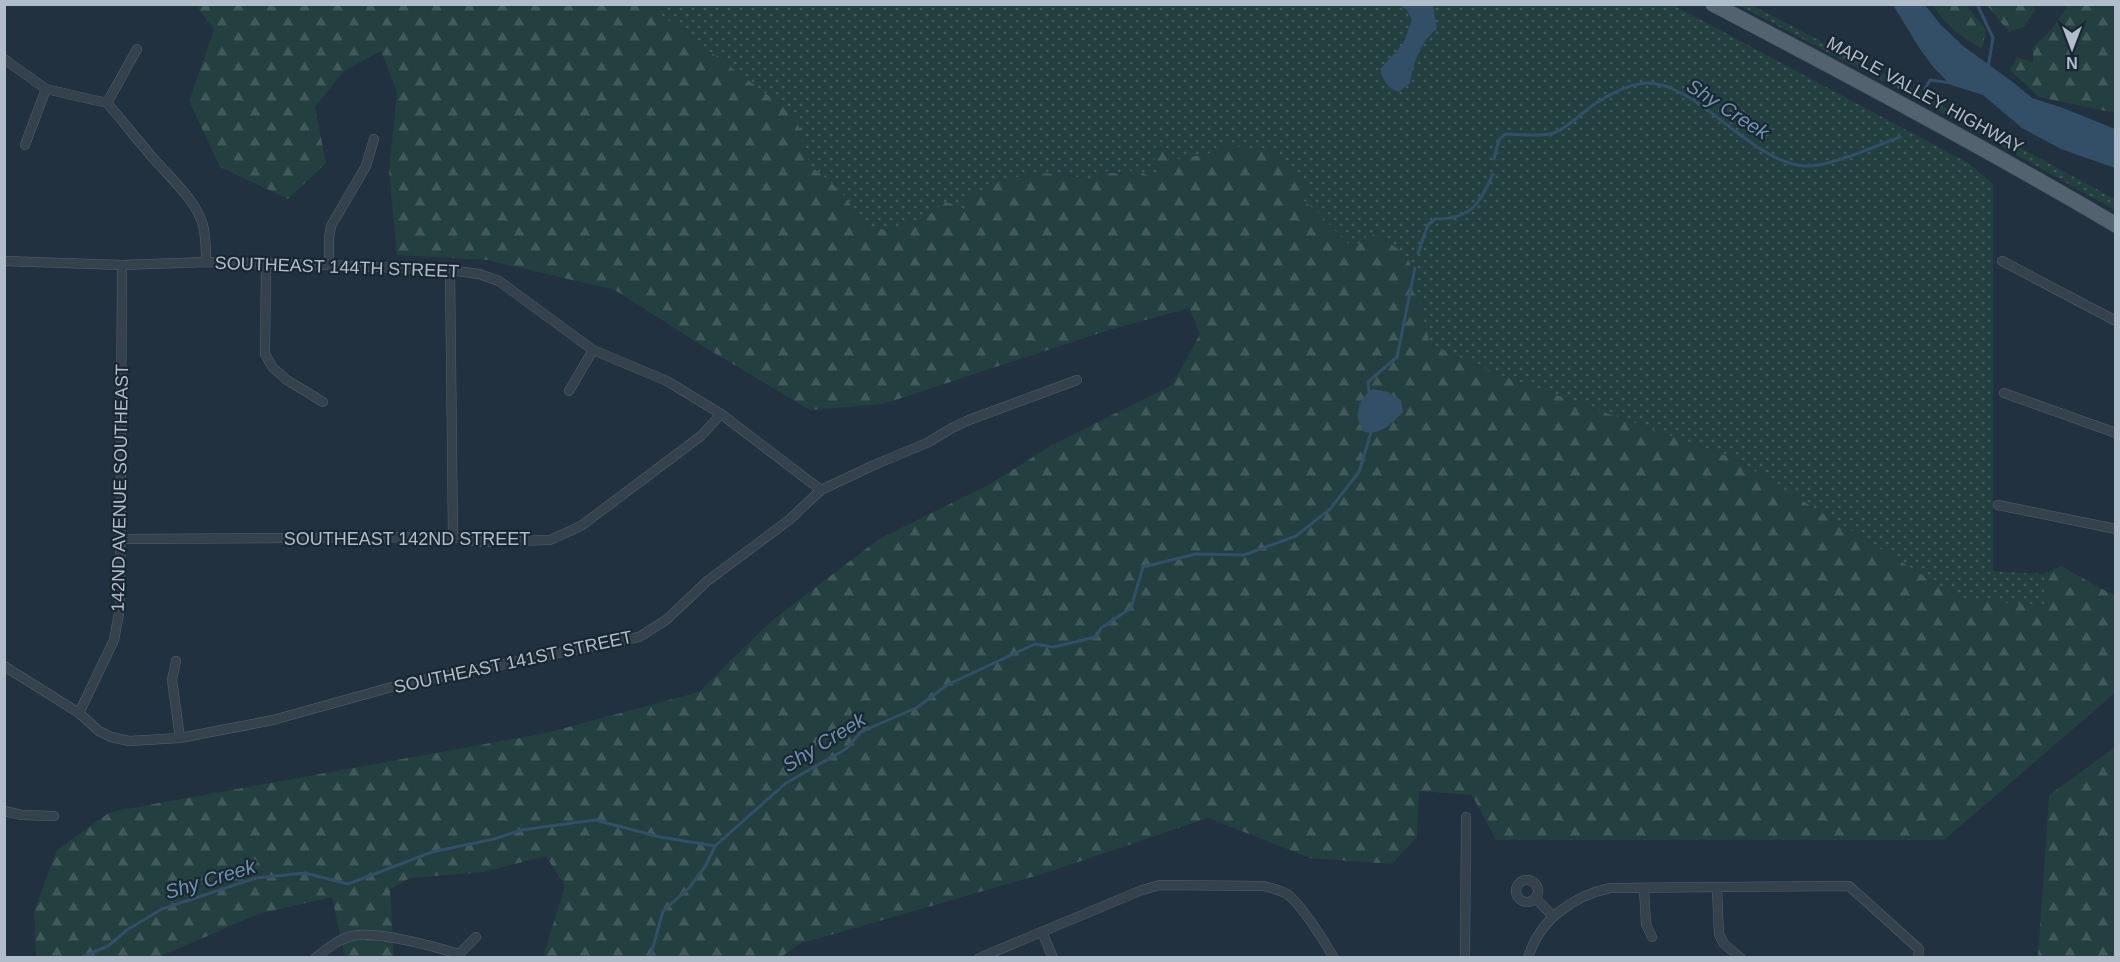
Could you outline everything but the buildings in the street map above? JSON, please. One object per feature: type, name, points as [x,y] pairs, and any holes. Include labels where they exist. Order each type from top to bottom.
[{"type":"main road","name":"MAPLE VALLEY HIGHWAY","points":[[1713,4],[2013,165],[2115,225]]},
{"type":"street","points":[[107,103],[137,49]]},
{"type":"street","points":[[4,59],[46,89],[107,103],[195,208],[206,242],[206,262]]},
{"type":"street","points":[[26,145],[46,89]]},
{"type":"street","points":[[328,265],[332,226],[366,166],[374,139]]},
{"type":"street","name":"SOUTHEAST 144TH STREET","points":[[4,261],[122,265],[206,262],[328,265],[450,270],[478,274],[499,281],[593,350],[667,381],[721,414],[821,490]]},
{"type":"street","points":[[2002,261],[2115,321]]},
{"type":"street","name":"142ND AVENUE SOUTHEAST","points":[[80,713],[114,640],[120,609],[122,265]]},
{"type":"street","points":[[266,265],[265,354],[273,368],[287,380],[323,402]]},
{"type":"street","points":[[450,270],[453,537]]},
{"type":"street","points":[[569,391],[593,350]]},
{"type":"street","name":"SOUTHEAST 141ST STREET","points":[[80,713],[99,731],[111,737],[129,741],[180,738],[273,720],[399,684],[639,637],[666,620],[706,582],[789,520],[821,490],[927,443],[969,420],[1077,380]]},
{"type":"street","points":[[2004,393],[2115,433]]},
{"type":"street","name":"SOUTHEAST 142ND STREET","points":[[122,539],[453,537],[482,542],[550,540],[581,526],[701,436],[721,414]]},
{"type":"street","points":[[1998,505],[2115,529]]},
{"type":"street","points":[[176,661],[172,680],[180,738]]},
{"type":"street","points":[[4,666],[80,713]]},
{"type":"street","points":[[4,811],[22,815],[54,816]]},
{"type":"street","points":[[1465,957],[1466,818]]},
{"type":"street","points":[[979,957],[1142,890],[1160,885],[1264,886],[1290,896],[1321,935],[1334,957]]},
{"type":"street","points":[[1528,957],[1540,932],[1553,916],[1576,900],[1595,891],[1610,888],[1717,889],[1849,886],[1919,949],[1918,957]]},
{"type":"street","points":[[1644,888],[1646,924],[1652,937]]},
{"type":"street","points":[[1717,889],[1719,934],[1724,944],[1741,957]]},
{"type":"street","points":[[1535,898],[1553,916]]},
{"type":"street","points":[[1042,932],[1053,957]]},
{"type":"street","points":[[315,957],[337,942],[359,934],[394,938],[459,956],[476,937]]},
{"type":"green space","points":[[2069,4],[2115,5],[2115,113],[2039,97],[2010,70],[2017,57],[2033,62],[2033,47],[2051,30]]},
{"type":"green space","points":[[196,5],[657,5],[659,13],[789,111],[802,132],[801,140],[808,151],[808,165],[844,195],[856,218],[866,226],[886,230],[924,219],[945,202],[956,205],[967,212],[970,209],[966,202],[975,194],[1020,176],[1055,174],[1094,181],[1106,173],[1120,174],[1133,171],[1153,178],[1159,172],[1152,150],[1164,142],[1168,161],[1218,152],[1223,144],[1271,151],[1300,177],[1307,188],[1303,200],[1350,246],[1360,244],[1369,233],[1382,238],[1401,251],[1410,263],[1430,344],[1500,375],[1735,459],[1963,600],[2044,605],[2044,574],[2061,566],[2115,596],[2115,693],[1944,840],[1496,840],[1472,795],[1419,791],[1417,837],[1392,864],[1310,858],[1208,818],[1046,873],[799,944],[780,958],[543,957],[565,886],[546,856],[484,872],[410,878],[390,889],[394,957],[345,957],[332,897],[258,914],[157,958],[36,957],[34,911],[57,850],[110,812],[546,733],[699,692],[769,623],[879,539],[992,483],[1052,445],[1172,385],[1200,334],[1189,308],[1109,330],[883,404],[810,410],[615,290],[487,260],[397,255],[389,171],[397,92],[381,51],[344,71],[315,107],[326,163],[288,199],[220,167],[189,101],[214,30]]},
{"type":"green space","points":[[657,5],[1673,5],[1968,163],[1993,184],[1993,571],[2044,574],[2044,606],[1963,600],[1735,459],[1500,375],[1429,344],[1410,263],[1401,251],[1382,238],[1350,246],[1303,200],[1222,149],[1218,152],[1168,161],[1165,143],[1155,161],[1159,173],[1152,179],[1141,175],[1108,171],[1095,181],[1064,174],[967,212],[956,205],[945,202],[924,219],[886,230],[866,226],[856,218],[844,195],[808,165],[808,151],[801,140],[659,13]]},
{"type":"green space","points":[[1738,5],[1752,5],[1921,94],[1919,98],[1924,100],[1926,97],[2115,199],[2115,210],[1928,105]]},
{"type":"green space","points":[[1933,5],[1966,5],[1986,30],[1982,49],[1954,30]]},
{"type":"green space","points":[[1987,5],[2034,5],[2035,10],[2024,27],[2009,32]]},
{"type":"green space","points":[[2115,747],[2115,957],[2038,957],[2049,795]]},
{"type":"water","points":[[1399,5],[1433,5],[1437,29],[1426,39],[1419,53],[1410,83],[1399,92],[1386,84],[1380,69],[1403,44],[1412,20],[1407,10]]},
{"type":"water","points":[[1893,5],[1925,5],[1941,25],[1963,46],[2032,98],[2115,129],[2115,168],[2061,149],[2022,128],[1983,95],[1951,85],[1920,49]]},
{"type":"water","points":[[1373,389],[1388,392],[1401,400],[1403,412],[1381,430],[1370,433],[1364,432],[1358,420],[1358,410],[1364,397]]},
{"type":"waterway","points":[[1977,4],[1993,38],[1988,67]]},
{"type":"waterway","points":[[1925,89],[1930,80],[1951,83]]},
{"type":"waterway","name":"Shy Creek","points":[[1494,159],[1499,140],[1505,134],[1554,133],[1605,98],[1621,90],[1645,83],[1665,86],[1684,95],[1765,151],[1785,161],[1805,166],[1839,160],[1900,137]]},
{"type":"waterway","name":"Shy Creek","points":[[1418,253],[1428,225],[1435,219],[1458,216],[1473,208],[1493,174]]},
{"type":"waterway","name":"Shy Creek","points":[[1369,392],[1368,382],[1397,357],[1415,268]]},
{"type":"waterway","name":"Shy Creek","points":[[80,958],[108,946],[127,930],[162,909],[256,878],[305,873],[348,884],[432,852],[494,839],[521,830],[595,820],[660,837],[715,846],[786,783],[846,749],[861,732],[918,707],[947,685],[1035,644],[1053,647],[1096,637],[1101,628],[1131,608],[1143,567],[1196,554],[1244,555],[1296,536],[1330,509],[1359,472],[1371,432]]},
{"type":"waterway","points":[[650,958],[663,911],[689,888],[706,865],[715,846]]}]
